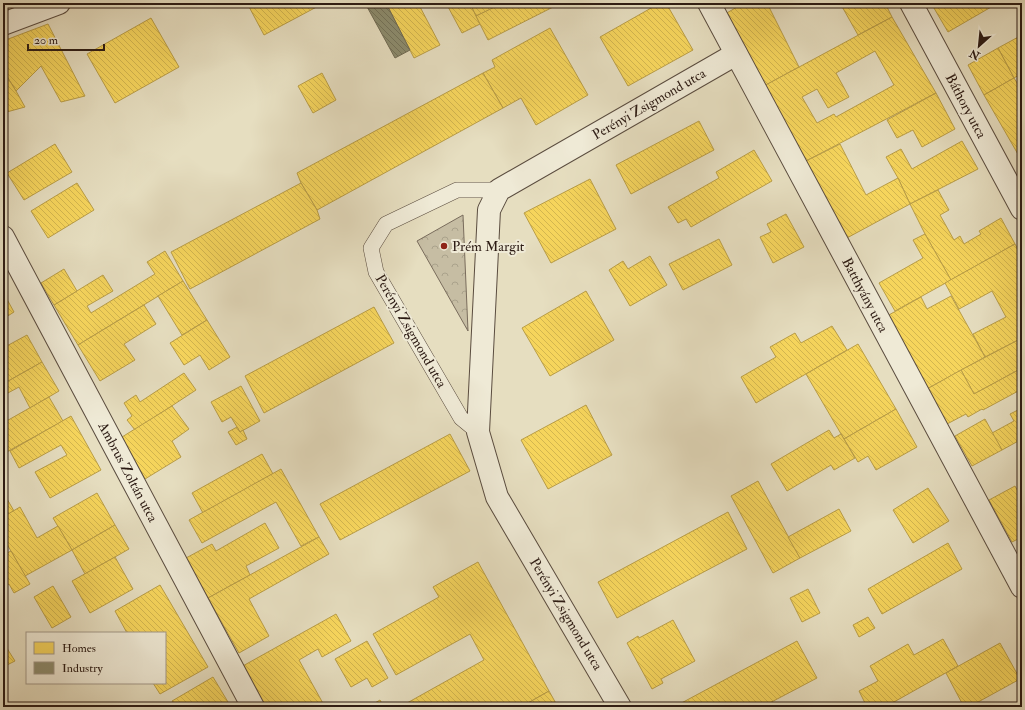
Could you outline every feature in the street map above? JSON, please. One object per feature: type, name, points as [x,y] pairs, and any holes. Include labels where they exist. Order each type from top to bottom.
[{"type":"street","points":[[3,24],[59,3]]},
{"type":"street","name":"Batthyány utca","points":[[709,3],[1022,587]]},
{"type":"street","name":"Báthory utca","points":[[911,3],[1022,209]]},
{"type":"street","name":"Perényi Zsigmond utca","points":[[620,707],[497,497],[478,432],[489,210],[499,190],[736,54]]},
{"type":"street","name":"Ambrus Zoltán utca","points":[[3,237],[253,707]]},
{"type":"lane","name":"Perényi Zsigmond utca","points":[[478,432],[461,418],[376,272],[371,248],[386,224],[457,190],[499,190]]},
{"type":"green space","points":[[463,215],[468,331],[417,241]]},
{"type":"building: Homes","points":[[247,3],[324,3],[264,35]]},
{"type":"building: Homes","points":[[386,3],[418,3],[440,45],[414,58]]},
{"type":"building: Homes","points":[[446,3],[470,3],[480,24],[462,33]]},
{"type":"building: Homes","points":[[470,3],[496,3],[498,6],[476,16]]},
{"type":"building: Homes","points":[[503,3],[561,3],[488,40],[476,16]]},
{"type":"building: Homes","points":[[660,3],[666,3],[693,50],[628,86],[600,37]]},
{"type":"building: Homes","points":[[744,3],[767,3],[799,67],[762,87],[725,14]]},
{"type":"building: Homes","points":[[840,3],[885,3],[892,17],[858,35]]},
{"type":"building: Homes","points":[[931,3],[998,3],[948,32]]},
{"type":"building: Homes","points":[[892,17],[936,93],[804,162],[762,87]],"holes":[[[875,51],[894,85],[836,117],[834,114],[817,123],[802,97],[817,89],[828,108],[849,97],[836,73]]]},
{"type":"building: Homes","points":[[151,18],[179,67],[115,103],[87,54]]},
{"type":"building: Homes","points":[[48,24],[85,96],[61,102],[41,66],[16,91],[3,70],[3,41]]},
{"type":"building: Homes","points":[[550,28],[588,95],[536,125],[521,98],[503,108],[483,73],[495,67],[492,60]]},
{"type":"building: Homes","points":[[1022,35],[1022,73],[1014,78],[998,48]]},
{"type":"building: Homes","points":[[998,48],[1014,78],[984,95],[968,65]]},
{"type":"building: Homes","points":[[3,70],[16,91],[25,107],[3,113]]},
{"type":"building: Homes","points":[[322,73],[336,100],[313,113],[298,86]]},
{"type":"building: Homes","points":[[483,73],[503,108],[317,210],[301,183],[297,173]]},
{"type":"building: Homes","points":[[1014,78],[1022,91],[1022,155],[1019,156],[984,95]]},
{"type":"building: Homes","points":[[936,93],[955,129],[922,147],[913,130],[897,138],[887,120]]},
{"type":"building: Homes","points":[[699,121],[714,150],[631,194],[616,165]]},
{"type":"building: Homes","points":[[962,141],[978,169],[910,204],[886,157],[901,149],[912,169]]},
{"type":"building: Homes","points":[[55,144],[72,172],[24,200],[7,173]]},
{"type":"building: Homes","points":[[840,144],[866,195],[898,178],[910,204],[845,239],[804,162]]},
{"type":"building: Homes","points":[[754,150],[772,181],[691,227],[686,219],[678,223],[668,207],[719,178],[716,172]]},
{"type":"building: Homes","points":[[590,179],[616,229],[551,263],[524,213]]},
{"type":"building: Homes","points":[[77,183],[94,210],[48,238],[31,211]]},
{"type":"building: Homes","points":[[301,183],[317,210],[320,219],[190,289],[171,252]]},
{"type":"building: Homes","points":[[938,190],[949,210],[940,215],[954,240],[960,236],[964,244],[981,234],[979,231],[1001,218],[1015,244],[951,280],[910,204]]},
{"type":"building: Homes","points":[[786,214],[804,247],[773,263],[760,237],[771,232],[767,224]]},
{"type":"building: Homes","points":[[925,234],[951,280],[895,311],[879,283],[923,258],[913,240]]},
{"type":"building: Homes","points":[[719,239],[732,265],[683,290],[669,264]]},
{"type":"building: Homes","points":[[1015,244],[1022,257],[1022,338],[985,357],[973,334],[1006,317],[992,291],[959,309],[945,283]]},
{"type":"building: Homes","points":[[165,251],[183,281],[78,345],[54,305],[103,275],[113,291],[87,306],[91,313],[155,274],[147,262]]},
{"type":"building: Homes","points":[[650,256],[667,285],[630,306],[609,270],[623,261],[628,269]]},
{"type":"building: Homes","points":[[64,269],[77,291],[54,305],[41,283]]},
{"type":"building: Homes","points":[[183,281],[207,320],[182,335],[158,296]]},
{"type":"building: Homes","points":[[586,291],[614,340],[550,376],[522,328]]},
{"type":"building: Homes","points":[[3,292],[14,312],[3,319]]},
{"type":"building: Homes","points":[[951,296],[985,357],[927,389],[887,316],[921,297],[927,309]]},
{"type":"building: Homes","points":[[144,305],[156,324],[124,344],[135,360],[100,381],[78,345]]},
{"type":"building: Homes","points":[[374,307],[394,343],[264,413],[245,376]]},
{"type":"building: Homes","points":[[207,320],[230,357],[209,370],[200,355],[184,365],[170,343]]},
{"type":"building: Homes","points":[[832,326],[847,350],[756,403],[741,377],[776,357],[770,347],[795,333],[801,343]]},
{"type":"building: Homes","points":[[27,335],[42,362],[3,384],[3,348]]},
{"type":"building: Homes","points":[[1022,338],[1022,368],[974,394],[961,370]]},
{"type":"building: Homes","points":[[858,344],[896,409],[844,439],[806,374]]},
{"type":"building: Homes","points":[[42,362],[59,391],[30,408],[19,387],[6,394],[3,384]]},
{"type":"building: Homes","points":[[1022,368],[1022,389],[968,417],[966,414],[947,424],[927,389],[961,370],[974,394]]},
{"type":"building: Homes","points":[[184,373],[196,390],[135,430],[127,420],[132,416],[124,403],[136,395],[140,402]]},
{"type":"building: Homes","points":[[241,386],[260,421],[240,432],[231,417],[222,422],[211,402]]},
{"type":"building: Homes","points":[[49,397],[63,421],[3,454],[3,423]]},
{"type":"building: Homes","points":[[586,405],[612,455],[548,489],[521,440]]},
{"type":"building: Homes","points":[[172,406],[189,429],[172,441],[181,457],[145,479],[122,437]]},
{"type":"building: Homes","points":[[1022,408],[1022,439],[1002,450],[992,433],[1014,421],[1010,414]]},
{"type":"building: Homes","points":[[896,409],[917,447],[876,470],[868,456],[858,462],[844,439]]},
{"type":"building: Homes","points":[[71,416],[101,470],[50,498],[35,472],[67,455],[61,445],[19,468],[10,451]]},
{"type":"building: Homes","points":[[985,419],[1002,450],[972,466],[955,436]]},
{"type":"building: Homes","points":[[237,427],[240,432],[243,430],[247,439],[236,445],[228,432]]},
{"type":"building: Homes","points":[[829,430],[834,438],[841,434],[855,458],[834,470],[831,465],[787,491],[771,464]]},
{"type":"building: Homes","points":[[450,434],[470,471],[340,540],[320,504]]},
{"type":"building: Homes","points":[[262,454],[273,474],[203,513],[192,493]]},
{"type":"building: Homes","points":[[281,469],[319,537],[301,546],[276,502],[202,543],[189,520]]},
{"type":"building: Homes","points":[[758,481],[800,558],[773,573],[731,496]]},
{"type":"building: Homes","points":[[1015,486],[1022,499],[1022,537],[1012,542],[989,500]]},
{"type":"building: Homes","points":[[928,488],[949,521],[913,543],[893,510]]},
{"type":"building: Homes","points":[[3,492],[14,511],[3,517]]},
{"type":"building: Homes","points":[[97,493],[115,525],[72,550],[53,518]]},
{"type":"building: Homes","points":[[20,507],[37,538],[58,526],[72,550],[25,576],[3,537],[3,517]]},
{"type":"building: Homes","points":[[839,509],[851,531],[800,558],[788,537]]},
{"type":"building: Homes","points":[[728,512],[747,549],[617,618],[598,582]]},
{"type":"building: Homes","points":[[265,523],[279,548],[246,566],[250,575],[208,598],[186,558],[212,544],[216,551]]},
{"type":"building: Homes","points":[[115,525],[129,549],[85,574],[72,550]]},
{"type":"building: Homes","points":[[319,537],[329,554],[249,599],[269,636],[239,653],[208,598]]},
{"type":"building: Homes","points":[[948,543],[962,569],[882,614],[868,589]]},
{"type":"building: Homes","points":[[11,551],[30,584],[14,593],[9,584],[3,588],[3,555]]},
{"type":"building: Homes","points":[[115,557],[133,589],[90,613],[72,581]]},
{"type":"building: Homes","points":[[478,562],[549,691],[521,707],[503,707],[501,705],[497,707],[409,707],[407,703],[484,660],[470,634],[396,675],[373,634],[439,597],[433,587]]},
{"type":"building: Homes","points":[[160,585],[208,667],[160,694],[154,684],[166,684],[166,632],[126,632],[115,611]]},
{"type":"building: Homes","points":[[53,586],[71,617],[52,628],[34,597]]},
{"type":"building: Homes","points":[[808,589],[820,613],[802,622],[790,598]]},
{"type":"building: Homes","points":[[336,614],[351,641],[322,657],[318,649],[299,660],[325,707],[264,707],[241,667]]},
{"type":"building: Homes","points":[[868,617],[875,628],[859,637],[853,625]]},
{"type":"building: Homes","points":[[673,620],[695,661],[661,679],[663,683],[652,689],[627,643],[638,636],[639,638]]},
{"type":"building: Homes","points":[[943,639],[958,666],[885,707],[867,707],[859,691],[878,681],[870,666],[908,644],[914,655]]},
{"type":"building: Homes","points":[[367,641],[388,678],[372,687],[367,678],[351,687],[335,659]]},
{"type":"building: Homes","points":[[797,641],[817,678],[762,707],[674,707]]},
{"type":"building: Homes","points":[[3,642],[15,661],[3,667]]},
{"type":"building: Homes","points":[[1000,643],[1020,679],[969,707],[964,707],[946,673]]},
{"type":"building: Homes","points":[[213,677],[231,707],[176,707],[172,701]]},
{"type":"building: Homes","points":[[549,691],[558,707],[521,707]]},
{"type":"building: Homes","points":[[380,700],[384,707],[368,707]]},
{"type":"building: Homes","points":[[1022,700],[1022,707],[1007,707]]},
{"type":"building: Industry","points":[[365,3],[386,3],[410,50],[395,58]]},
{"type":"place","name":"Prém Margit","points":[[444,246]]}]
